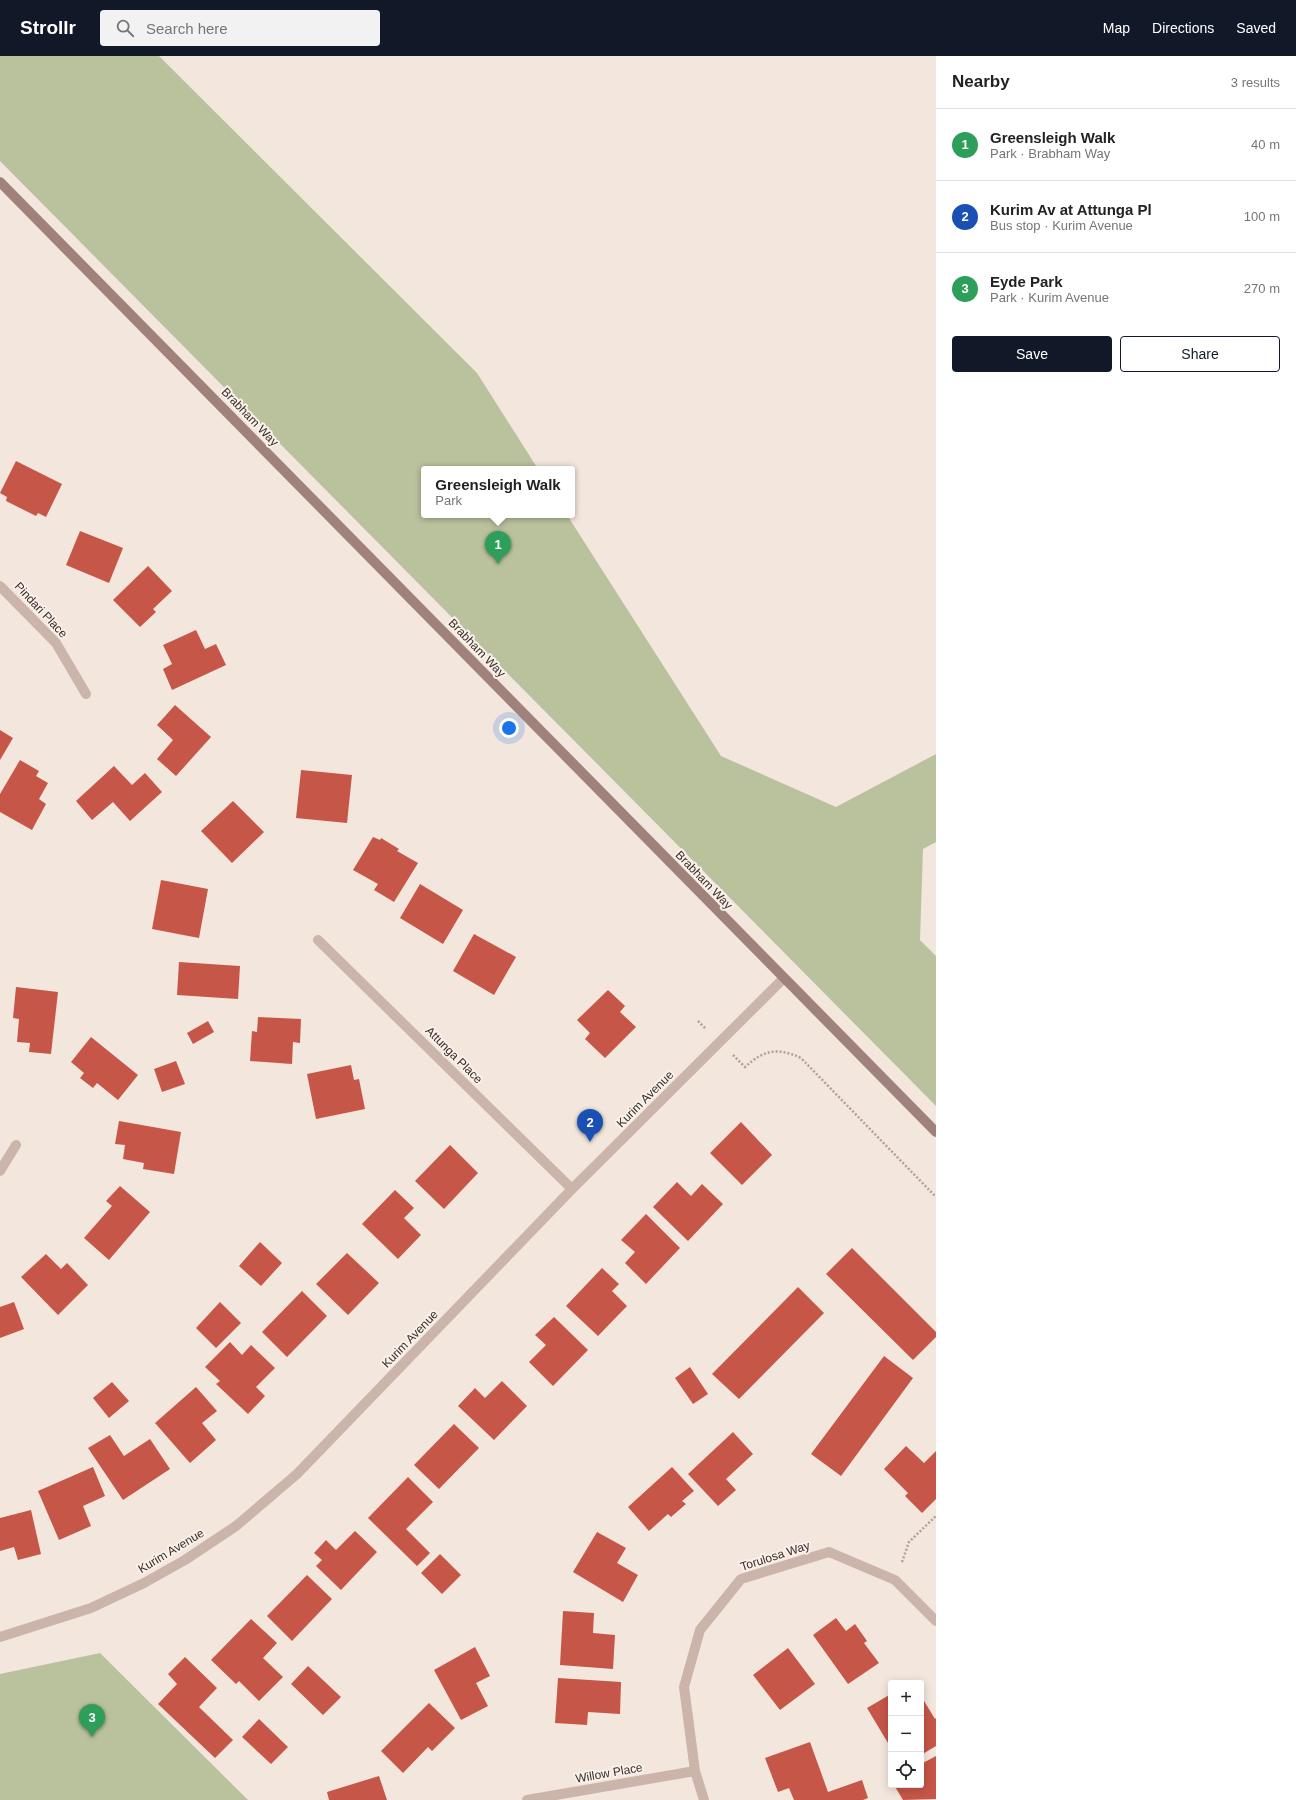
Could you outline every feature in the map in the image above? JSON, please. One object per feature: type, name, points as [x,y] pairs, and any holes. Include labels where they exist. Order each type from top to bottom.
[{"type":"main road","name":"Brabham Way","points":[[0,182],[783,979],[936,1132]]},
{"type":"street","name":"Pindari Place","points":[[0,586],[56,643],[86,694]]},
{"type":"street","name":"Attunga Place","points":[[318,940],[572,1189]]},
{"type":"street","name":"Kurim Avenue","points":[[0,1637],[91,1608],[144,1583],[185,1560],[236,1526],[297,1474],[572,1189],[783,979]]},
{"type":"street","points":[[0,1170],[16,1145]]},
{"type":"street","name":"Torulosa Way","points":[[704,1800],[695,1771],[684,1688],[700,1630],[741,1579],[829,1552],[895,1580],[936,1621]]},
{"type":"street","name":"Willow Place","points":[[527,1800],[695,1771]]},
{"type":"path","points":[[698,1021],[745,1067],[758,1055],[774,1052],[788,1052],[801,1058],[936,1197]]},
{"type":"path","points":[[895,1580],[908,1542],[936,1516]]},
{"type":"green space","points":[[0,56],[159,56],[477,373],[536,466],[421,466],[421,518],[569,518],[721,756],[836,807],[936,754],[936,842],[923,849],[920,940],[936,956],[936,1106],[0,161]]},
{"type":"green space","points":[[100,1653],[248,1800],[0,1800],[0,1674]]},
{"type":"building","points":[[16,461],[62,484],[46,517],[38,513],[36,516],[6,501],[7,497],[0,493]]},
{"type":"building","points":[[80,531],[123,548],[109,583],[66,565]]},
{"type":"building","points":[[148,566],[172,591],[153,609],[156,612],[140,627],[113,600]]},
{"type":"building","points":[[196,630],[205,649],[216,644],[226,665],[172,690],[163,669],[172,664],[163,645]]},
{"type":"building","points":[[175,705],[211,737],[176,776],[157,759],[173,740],[157,725]]},
{"type":"building","points":[[0,730],[13,738],[0,760]]},
{"type":"building","points":[[20,760],[39,771],[36,776],[48,783],[39,799],[46,804],[32,830],[0,812],[0,794]]},
{"type":"building","points":[[114,766],[132,785],[145,773],[162,792],[130,821],[113,802],[92,820],[76,801]]},
{"type":"building","points":[[301,770],[352,775],[347,823],[296,818]]},
{"type":"building","points":[[233,801],[264,832],[232,863],[201,831]]},
{"type":"building","points":[[373,837],[380,840],[381,838],[399,849],[397,851],[418,863],[394,902],[374,890],[378,884],[353,870]]},
{"type":"building","points":[[161,880],[208,889],[199,938],[152,929]]},
{"type":"building","points":[[420,884],[463,910],[443,944],[400,918]]},
{"type":"building","points":[[474,934],[516,957],[494,995],[453,971]]},
{"type":"building","points":[[179,962],[240,966],[238,999],[177,995]]},
{"type":"building","points":[[16,987],[58,992],[51,1054],[29,1052],[30,1043],[17,1042],[19,1019],[13,1018]]},
{"type":"building","points":[[608,990],[625,1006],[620,1012],[636,1027],[605,1058],[585,1039],[590,1033],[577,1020]]},
{"type":"building","points":[[258,1017],[301,1019],[300,1043],[293,1042],[292,1064],[250,1061],[252,1031],[257,1032]]},
{"type":"building","points":[[208,1021],[214,1032],[193,1044],[187,1033]]},
{"type":"building","points":[[91,1037],[138,1075],[118,1100],[97,1083],[93,1088],[80,1078],[84,1073],[71,1062]]},
{"type":"building","points":[[176,1061],[185,1084],[162,1092],[154,1069]]},
{"type":"building","points":[[351,1065],[354,1080],[359,1079],[365,1109],[316,1119],[307,1074]]},
{"type":"building","points":[[119,1121],[181,1132],[174,1174],[143,1169],[144,1163],[123,1159],[125,1145],[115,1144]]},
{"type":"building","points":[[741,1122],[772,1155],[742,1185],[710,1153]]},
{"type":"building","points":[[450,1145],[478,1173],[444,1209],[415,1181]]},
{"type":"building","points":[[677,1182],[691,1196],[702,1184],[723,1204],[688,1241],[653,1207]]},
{"type":"building","points":[[120,1186],[150,1212],[109,1260],[84,1238],[112,1206],[106,1201]]},
{"type":"building","points":[[395,1190],[414,1208],[404,1218],[421,1235],[398,1259],[362,1224]]},
{"type":"building","points":[[646,1214],[680,1248],[646,1284],[625,1263],[635,1252],[621,1240]]},
{"type":"building","points":[[260,1242],[282,1263],[261,1286],[239,1266]]},
{"type":"building","points":[[852,1248],[936,1332],[936,1337],[913,1360],[826,1274]]},
{"type":"building","points":[[347,1253],[379,1283],[348,1315],[316,1284]]},
{"type":"building","points":[[46,1254],[61,1269],[67,1263],[88,1285],[58,1315],[21,1277]]},
{"type":"building","points":[[602,1268],[619,1284],[612,1291],[627,1306],[598,1336],[566,1306]]},
{"type":"building","points":[[798,1287],[824,1313],[739,1399],[712,1374]]},
{"type":"building","points":[[302,1291],[327,1316],[287,1357],[262,1332]]},
{"type":"building","points":[[14,1302],[24,1329],[0,1338],[0,1307]]},
{"type":"building","points":[[220,1302],[241,1323],[216,1348],[196,1328]]},
{"type":"building","points":[[554,1317],[588,1350],[553,1386],[529,1362],[546,1345],[535,1335]]},
{"type":"building","points":[[230,1342],[242,1355],[251,1345],[275,1368],[256,1387],[265,1396],[248,1414],[216,1384],[220,1381],[205,1367]]},
{"type":"building","points":[[884,1356],[913,1378],[841,1476],[811,1454]]},
{"type":"building","points":[[690,1367],[708,1394],[693,1404],[675,1378]]},
{"type":"building","points":[[502,1381],[527,1406],[494,1440],[458,1406],[475,1388],[485,1398]]},
{"type":"building","points":[[112,1382],[129,1401],[109,1418],[93,1398]]},
{"type":"building","points":[[196,1387],[217,1411],[202,1423],[216,1440],[190,1463],[155,1423]]},
{"type":"building","points":[[454,1424],[479,1448],[439,1489],[414,1465]]},
{"type":"building","points":[[733,1432],[753,1454],[726,1479],[736,1490],[718,1506],[688,1474]]},
{"type":"building","points":[[110,1435],[124,1456],[150,1439],[170,1469],[123,1500],[88,1448]]},
{"type":"building","points":[[906,1446],[924,1463],[936,1451],[936,1499],[922,1513],[905,1496],[908,1493],[884,1469]]},
{"type":"building","points":[[93,1467],[105,1496],[83,1506],[91,1526],[59,1540],[38,1491]]},
{"type":"building","points":[[672,1467],[694,1491],[682,1501],[686,1504],[671,1517],[668,1514],[649,1531],[628,1507]]},
{"type":"building","points":[[408,1477],[433,1502],[406,1529],[430,1553],[417,1566],[368,1518]]},
{"type":"building","points":[[31,1510],[41,1554],[18,1560],[14,1547],[0,1551],[0,1518]]},
{"type":"building","points":[[355,1531],[377,1552],[341,1590],[316,1566],[322,1560],[314,1553],[326,1540],[336,1550]]},
{"type":"building","points":[[597,1532],[626,1548],[617,1563],[638,1575],[623,1602],[573,1572]]},
{"type":"building","points":[[440,1554],[461,1575],[442,1594],[421,1573]]},
{"type":"building","points":[[307,1575],[332,1599],[292,1641],[267,1616]]},
{"type":"building","points":[[563,1611],[594,1613],[593,1633],[615,1635],[613,1669],[560,1665]]},
{"type":"building","points":[[836,1618],[846,1631],[855,1624],[867,1641],[864,1643],[879,1663],[848,1684],[813,1635]]},
{"type":"building","points":[[251,1619],[277,1643],[263,1658],[283,1677],[259,1701],[239,1681],[236,1684],[211,1660]]},
{"type":"building","points":[[475,1647],[490,1676],[476,1683],[488,1706],[461,1720],[434,1670]]},
{"type":"building","points":[[788,1648],[815,1684],[780,1710],[753,1675]]},
{"type":"building","points":[[185,1657],[217,1688],[199,1707],[233,1740],[215,1758],[158,1704],[177,1684],[168,1674]]},
{"type":"building","points":[[308,1666],[341,1697],[323,1715],[291,1684]]},
{"type":"building","points":[[558,1678],[621,1682],[620,1714],[588,1712],[587,1725],[555,1723]]},
{"type":"building","points":[[888,1696],[888,1743],[867,1708]]},
{"type":"building","points":[[924,1701],[935,1719],[936,1718],[936,1746],[924,1753]]},
{"type":"building","points":[[429,1703],[455,1728],[432,1751],[428,1747],[403,1773],[381,1751]]},
{"type":"building","points":[[259,1719],[288,1747],[271,1764],[242,1737]]},
{"type":"building","points":[[810,1742],[828,1792],[862,1780],[868,1798],[863,1800],[794,1800],[789,1788],[778,1792],[765,1758]]},
{"type":"building","points":[[936,1756],[936,1799],[903,1800],[896,1788],[924,1788],[924,1762]]},
{"type":"building","points":[[379,1776],[387,1800],[329,1800],[327,1792]]},
{"type":"place","name":"Greensleigh Walk","points":[[498,564]]},
{"type":"place","name":"Kurim Av at Attunga Pl","points":[[590,1142]]},
{"type":"place","name":"Eyde Park","points":[[92,1737]]}]
